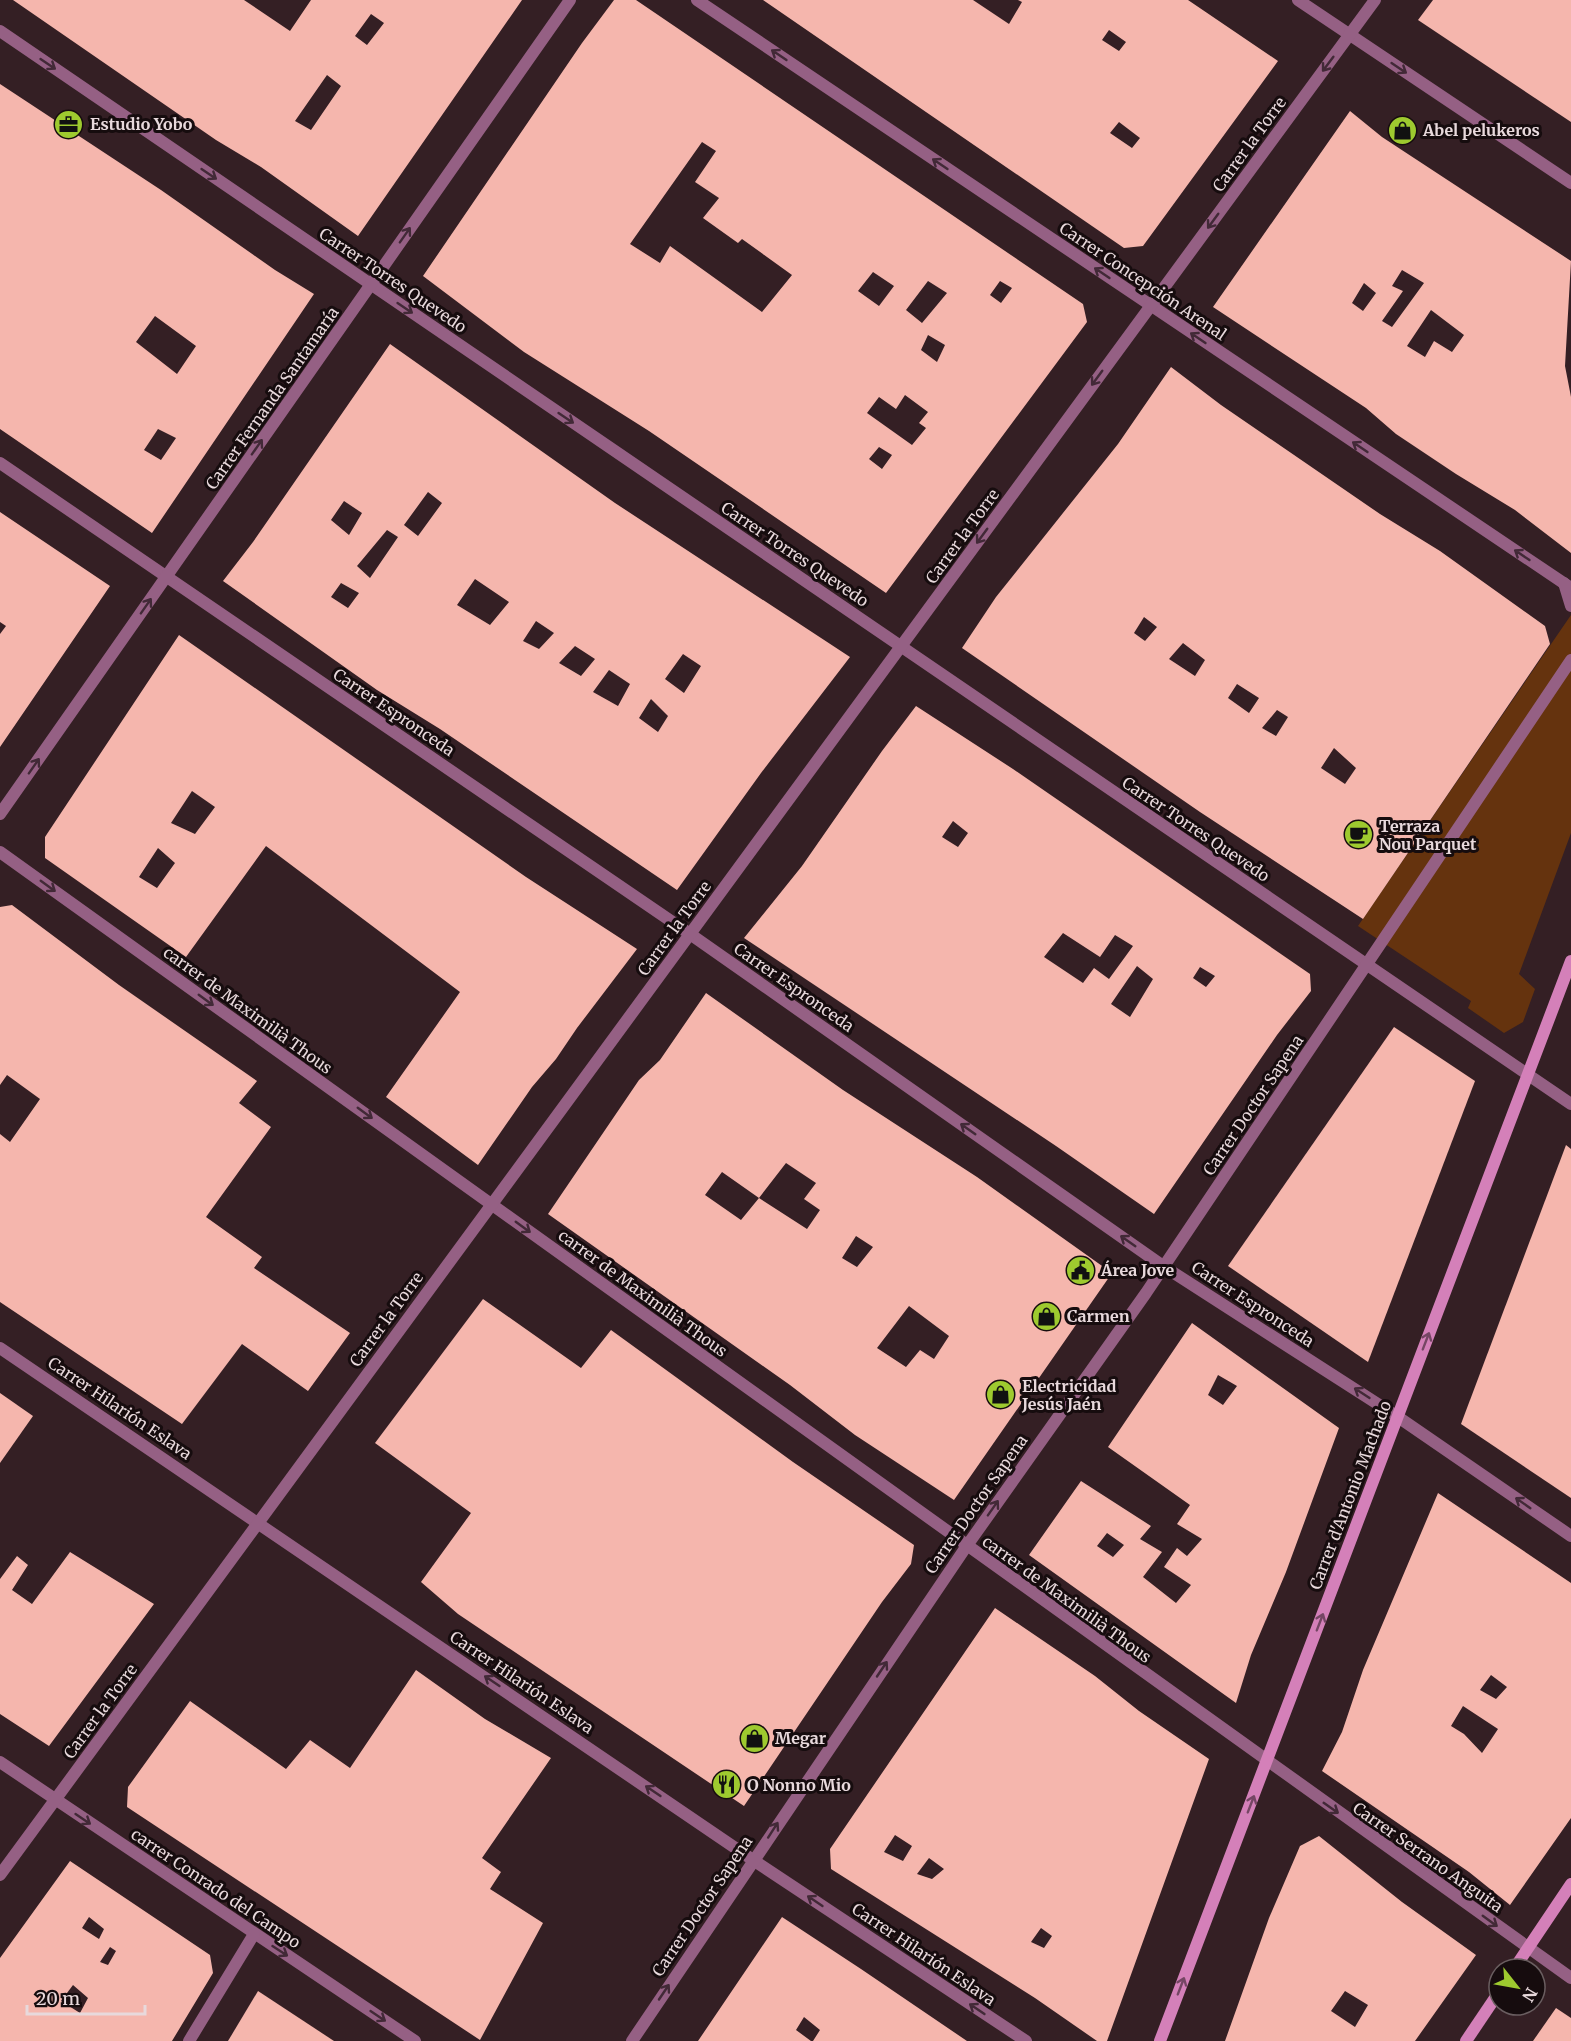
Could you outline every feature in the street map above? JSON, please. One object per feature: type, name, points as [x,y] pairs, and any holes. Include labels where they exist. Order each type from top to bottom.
[{"type":"main road","name":"Carrer d'Antonio Machado","points":[[1160,2041],[1571,961]]},
{"type":"main road","points":[[1522,1957],[1571,1884]]},
{"type":"main road","points":[[1466,2041],[1487,2010]]},
{"type":"street","name":"Carrer Fernanda Santamaría","points":[[0,814],[570,0]]},
{"type":"street","name":"Carrer Concepción Arenal","points":[[697,0],[1568,586]]},
{"type":"street","points":[[1298,0],[1571,183]]},
{"type":"street","name":"Carrer la Torre","points":[[0,1875],[1375,0]]},
{"type":"street","name":"Carrer Torres Quevedo","points":[[0,31],[1571,1104]]},
{"type":"street","name":"Carrer Espronceda","points":[[0,463],[690,934],[1164,1266],[1398,1417],[1571,1536]]},
{"type":"street","points":[[1568,586],[1571,606]]},
{"type":"street","name":"Carrer Doctor Sapena","points":[[632,2041],[966,1546],[1164,1266],[1571,660]]},
{"type":"street","name":"carrer de Maximilià Thous","points":[[0,852],[1267,1762]]},
{"type":"street","name":"Carrer Hilarión Eslava","points":[[0,1348],[260,1522],[753,1860],[1026,2041]]},
{"type":"street","name":"carrer Conrado del Campo","points":[[0,1762],[415,2041]]},
{"type":"street","name":"Carrer Serrano Anguita","points":[[1267,1762],[1571,1978]]},
{"type":"street","points":[[189,2041],[254,1934]]},
{"type":"shaded area","points":[[1571,615],[1571,833],[1519,974],[1535,989],[1523,1022],[1504,1033],[1468,1008],[1471,1001],[1358,926]]},
{"type":"building","points":[[13,0],[244,0],[290,31],[311,0],[522,0],[358,236],[261,167],[216,140]],"holes":[[[371,14],[384,23],[367,45],[355,36]],[[327,75],[341,86],[311,130],[295,121]]]},
{"type":"building","points":[[614,0],[636,0],[1083,304],[1087,322],[886,593],[649,431],[524,352],[423,276],[582,43]],"holes":[[[702,142],[716,151],[695,182],[719,198],[703,218],[738,243],[742,239],[792,275],[762,312],[670,246],[660,263],[630,244]],[[873,272],[894,286],[879,306],[858,291]],[[928,281],[947,293],[922,323],[906,310]],[[1000,281],[1012,288],[1001,303],[990,295]],[[928,335],[945,345],[937,362],[921,350]],[[905,395],[928,412],[919,423],[926,428],[912,445],[867,413],[879,397],[896,409]],[[879,447],[892,455],[882,469],[869,459]]]},
{"type":"building","points":[[763,0],[973,0],[1009,24],[1022,2],[1018,0],[1188,0],[1278,61],[1143,246],[1124,248]],"holes":[[[1109,30],[1126,42],[1119,51],[1102,40]],[[1119,122],[1140,138],[1132,148],[1110,133]]]},
{"type":"building","points":[[1433,0],[1571,0],[1571,122],[1418,20]]},
{"type":"building","points":[[0,84],[314,294],[152,533],[0,429]],"holes":[[[155,316],[196,346],[177,374],[136,342]],[[158,429],[176,438],[161,460],[144,450]]]},
{"type":"building","points":[[1350,111],[1382,137],[1571,261],[1565,366],[1571,397],[1571,553],[1515,510],[1396,434],[1366,408],[1213,307]],"holes":[[[1402,270],[1424,283],[1392,327],[1382,321],[1403,291],[1392,286]],[[1364,283],[1376,293],[1363,311],[1352,303]],[[1431,310],[1464,335],[1452,352],[1434,341],[1425,357],[1407,346]]]},
{"type":"building","points":[[390,344],[615,503],[850,657],[761,773],[677,890],[440,729],[377,690],[223,581],[253,542]],"holes":[[[428,492],[442,503],[418,536],[404,525]],[[344,501],[362,513],[349,535],[331,520]],[[387,530],[398,537],[370,578],[357,566]],[[475,579],[509,602],[490,625],[457,605]],[[341,583],[359,593],[348,608],[331,597]],[[536,621],[554,633],[539,649],[523,641]],[[575,646],[595,659],[581,676],[559,663]],[[683,654],[701,666],[684,693],[665,679]],[[609,670],[630,684],[618,706],[593,692]],[[651,699],[668,716],[658,732],[639,718]]]},
{"type":"building","points":[[1171,367],[1221,405],[1380,514],[1440,551],[1545,626],[1550,644],[1363,919],[1200,812],[962,648],[996,597],[1118,444]],"holes":[[[1144,617],[1157,627],[1145,641],[1134,633]],[[1183,643],[1205,660],[1195,676],[1169,659]],[[1237,684],[1259,698],[1249,713],[1228,698]],[[1277,710],[1288,717],[1276,736],[1262,728]],[[1334,748],[1356,768],[1345,784],[1321,768]]]},
{"type":"building","points":[[0,512],[110,586],[0,747],[0,634],[6,626],[0,622]]},
{"type":"building","points":[[179,635],[526,877],[637,949],[556,1059],[532,1087],[478,1165],[386,1097],[460,992],[266,846],[186,957],[45,858],[45,837]],"holes":[[[192,791],[215,807],[195,834],[171,823]],[[158,848],[175,863],[157,888],[139,877]]]},
{"type":"building","points":[[916,706],[1013,769],[1310,974],[1311,991],[1277,1035],[1154,1214],[744,938],[802,866]],"holes":[[[953,821],[968,833],[958,847],[942,837]],[[1063,933],[1100,957],[1115,935],[1133,946],[1109,979],[1094,968],[1083,983],[1044,957]],[[1137,966],[1153,979],[1130,1017],[1111,1004]],[[1200,967],[1215,976],[1206,987],[1193,978]]]},
{"type":"building","points":[[12,905],[119,985],[257,1081],[239,1103],[271,1127],[206,1217],[262,1257],[254,1268],[350,1333],[308,1391],[242,1344],[182,1424],[0,1302],[0,1134],[10,1142],[40,1099],[7,1075],[0,1085],[0,907]]},
{"type":"building","points":[[706,993],[843,1090],[977,1177],[1112,1273],[954,1500],[855,1435],[790,1385],[548,1214],[639,1080],[660,1060]],"holes":[[[786,1163],[816,1183],[804,1199],[820,1210],[807,1229],[759,1198]],[[722,1172],[759,1198],[741,1220],[705,1195]],[[856,1236],[873,1247],[857,1267],[842,1258]],[[909,1306],[949,1336],[934,1359],[920,1350],[906,1367],[877,1348]]]},
{"type":"building","points":[[1394,1027],[1475,1081],[1368,1362],[1228,1266]]},
{"type":"building","points":[[1566,1145],[1571,1149],[1571,1498],[1461,1424]]},
{"type":"building","points":[[483,1299],[581,1368],[611,1330],[793,1462],[914,1545],[911,1564],[882,1602],[744,1806],[458,1614],[421,1582],[471,1513],[375,1443]]},
{"type":"building","points":[[1192,1323],[1339,1428],[1286,1572],[1251,1655],[1236,1703],[1029,1555],[1081,1481],[1151,1526],[1140,1539],[1162,1552],[1143,1577],[1176,1603],[1191,1585],[1164,1567],[1177,1548],[1187,1556],[1202,1539],[1177,1524],[1190,1505],[1108,1447]],"holes":[[[1218,1375],[1237,1386],[1223,1405],[1208,1395]],[[1107,1533],[1124,1545],[1113,1557],[1097,1546]]]},
{"type":"building","points":[[0,1393],[33,1416],[0,1463]]},
{"type":"building","points":[[1438,1493],[1571,1583],[1571,1818],[1510,1905],[1469,1872],[1322,1771],[1342,1732],[1363,1670]],"holes":[[[1491,1675],[1507,1687],[1496,1699],[1480,1690]],[[1463,1706],[1498,1729],[1482,1753],[1464,1734],[1451,1726]]]},
{"type":"building","points":[[70,1552],[154,1604],[49,1746],[0,1714],[0,1579],[17,1556],[28,1565],[12,1590],[32,1604]]},
{"type":"building","points":[[995,1608],[1095,1676],[1139,1711],[1209,1759],[1107,2041],[1097,2041],[1035,1998],[831,1869],[830,1849]],"holes":[[[895,1835],[912,1846],[903,1861],[884,1852]],[[929,1858],[944,1869],[932,1879],[917,1874]],[[1041,1928],[1052,1936],[1044,1948],[1031,1942]]]},
{"type":"building","points":[[416,1670],[485,1719],[551,1758],[482,1858],[501,1872],[490,1889],[543,1923],[480,2040],[127,1807],[128,1787],[190,1701],[286,1769],[310,1740],[350,1768]]},
{"type":"building","points":[[1319,1836],[1402,1902],[1476,1955],[1415,2041],[1225,2041],[1269,1918],[1300,1846]],"holes":[[[1345,1991],[1368,2005],[1355,2027],[1331,2011]]]},
{"type":"building","points":[[70,1861],[210,1955],[213,1973],[172,2041],[0,2041],[0,1958]],"holes":[[[89,1917],[104,1929],[99,1939],[82,1928]],[[110,1947],[116,1951],[108,1965],[100,1962]],[[73,1985],[88,1998],[80,2013],[61,2001]]]},
{"type":"building","points":[[782,1917],[967,2041],[813,2041],[820,2030],[804,2017],[796,2030],[811,2041],[698,2041]]},
{"type":"building","points":[[258,1991],[334,2041],[228,2041]]},
{"type":"building","points":[[1556,2008],[1571,2018],[1571,2041],[1533,2041]]},
{"type":"place","name":"Estudio Yobo","points":[[69,124]]},
{"type":"place","name":"Abel pelukeros","points":[[1402,130]]},
{"type":"place","name":"Terraza Nou Parquet","points":[[1358,835]]},
{"type":"place","name":"Área Jove","points":[[1080,1270]]},
{"type":"place","name":"Carmen","points":[[1046,1316]]},
{"type":"place","name":"Electricidad Jesús Jaén","points":[[1001,1395]]},
{"type":"place","name":"Megar","points":[[754,1738]]},
{"type":"place","name":"O Nonno Mio","points":[[726,1785]]}]
